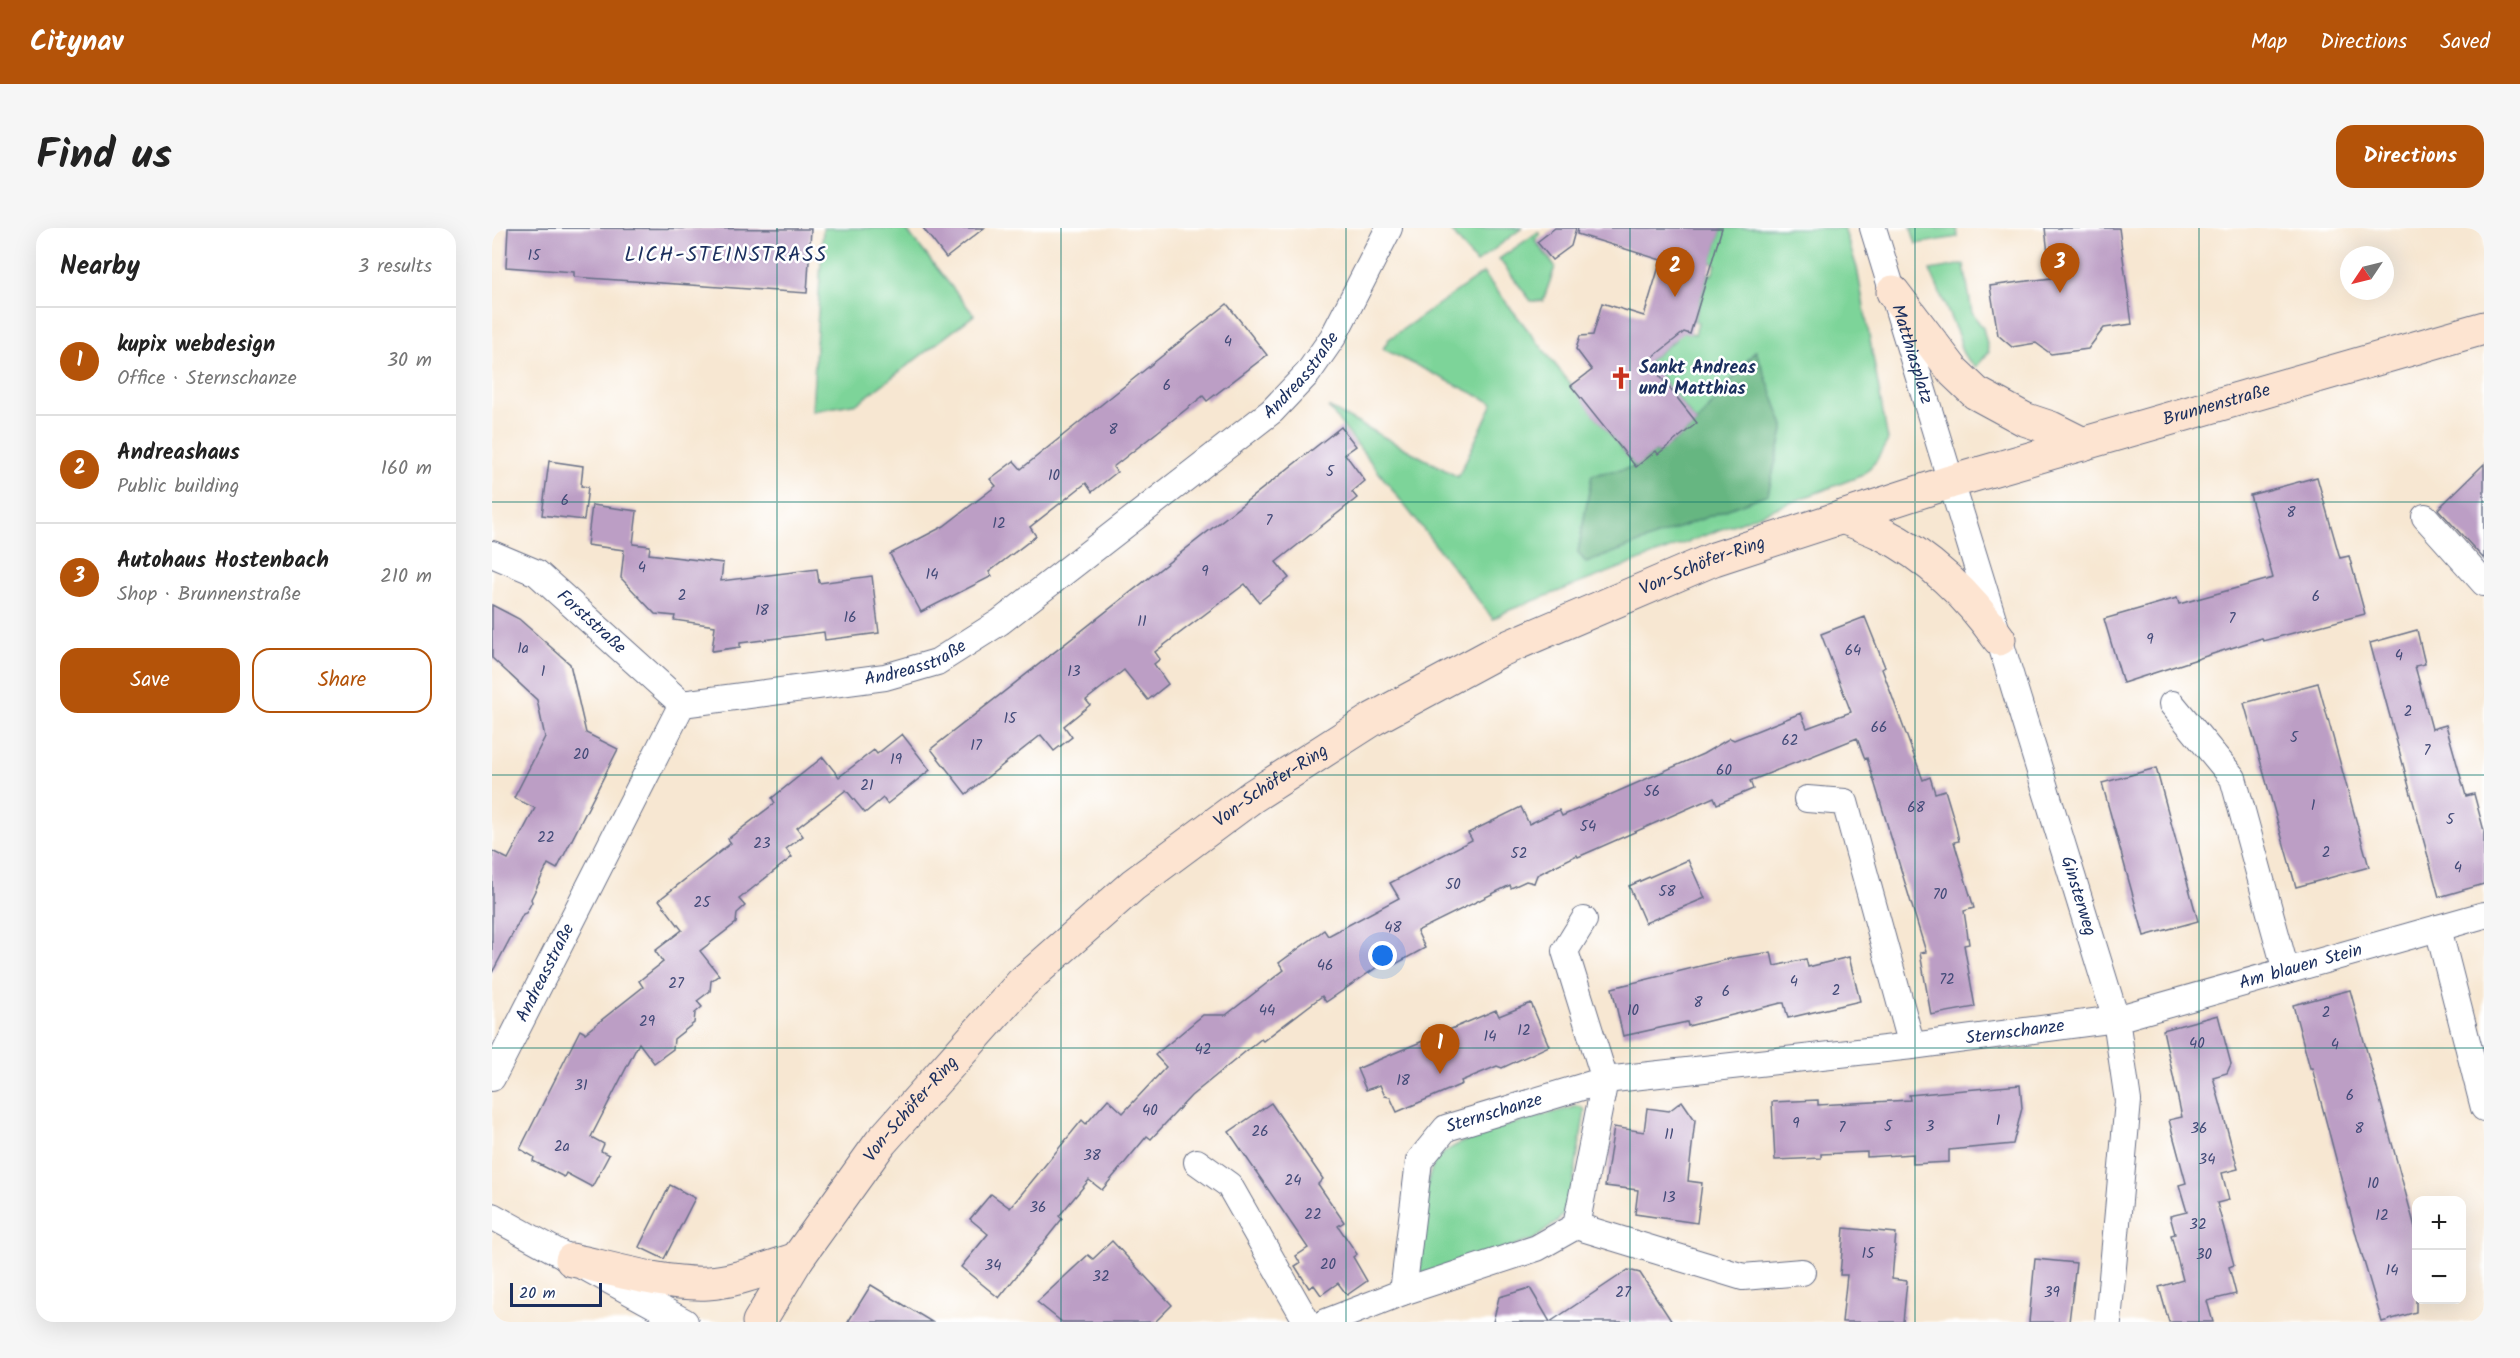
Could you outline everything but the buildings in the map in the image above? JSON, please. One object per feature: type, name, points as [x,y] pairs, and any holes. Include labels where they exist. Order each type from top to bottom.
[{"type":"main road","points":[[1893,292],[1954,372],[1976,393],[2015,415],[2051,428],[2083,444]]},
{"type":"main road","name":"Brunnenstraße","points":[[1950,482],[2484,327]]},
{"type":"main road","name":"Von-Schöfer-Ring","points":[[759,1322],[797,1259],[881,1142],[1022,983],[1133,885],[1253,796],[1373,719],[1501,650],[1714,559],[1950,482]]},
{"type":"main road","points":[[1842,517],[1881,533],[1915,553],[1941,573],[1986,621],[1999,639]]},
{"type":"main road","points":[[572,1260],[646,1276],[708,1283],[730,1279],[797,1259]]},
{"type":"street","name":"Andreasstraße","points":[[492,1078],[682,704],[885,677],[937,662],[1000,622],[1272,411],[1308,373],[1333,337],[1389,228]]},
{"type":"street","name":"Matthiasplatz","points":[[1873,228],[1950,482]]},
{"type":"street","name":"Ginsterweg","points":[[1950,482],[2116,1019],[2128,1101],[2108,1322]]},
{"type":"street","points":[[2425,517],[2484,582]]},
{"type":"street","name":"Forststraße","points":[[492,554],[537,573],[682,704]]},
{"type":"street","points":[[2172,704],[2233,777],[2286,971]]},
{"type":"street","points":[[1808,799],[1845,802],[1912,1046]]},
{"type":"street","name":"Am blauen Stein","points":[[2116,1019],[2484,915]]},
{"type":"street","points":[[1576,1226],[1605,1080],[1565,951],[1584,920]]},
{"type":"street","points":[[2438,928],[2484,1108]]},
{"type":"street","name":"Sternschanze","points":[[1403,1292],[1419,1161],[1446,1128],[1605,1080],[1912,1046],[2116,1019]]},
{"type":"street","points":[[1197,1162],[1229,1185],[1307,1322]]},
{"type":"street","points":[[492,1216],[685,1322]]},
{"type":"street","points":[[1326,1322],[1403,1292],[1537,1248],[1576,1226],[1743,1277],[1802,1272]]},
{"type":"green space","points":[[823,228],[905,228],[974,315],[858,403],[812,411]]},
{"type":"green space","points":[[1449,228],[1522,228],[1476,263]]},
{"type":"green space","points":[[1722,228],[1844,228],[1857,268],[1888,440],[1876,461],[1863,475],[1507,611],[1493,619],[1328,407],[1458,477],[1493,403],[1383,349],[1389,339],[1483,273],[1636,467],[1592,475],[1578,552],[1586,562],[1768,494],[1784,426],[1755,351],[1697,423],[1648,361],[1675,340],[1678,330],[1695,334],[1698,323],[1694,321],[1708,273],[1712,275],[1716,264],[1711,262]]},
{"type":"green space","points":[[1911,228],[1957,228],[1958,237],[1916,244]]},
{"type":"green space","points":[[1538,232],[1540,235],[1535,240],[1555,267],[1543,301],[1531,301],[1499,259]]},
{"type":"green space","points":[[1964,264],[1972,313],[1983,328],[1989,352],[1976,367],[1963,352],[1930,270]]},
{"type":"green space","points":[[1756,351],[1784,426],[1768,494],[1586,563],[1578,552],[1592,475],[1635,467],[1656,451],[1658,454],[1697,423]]},
{"type":"green space","points":[[1579,1106],[1585,1110],[1571,1196],[1566,1211],[1557,1222],[1533,1240],[1423,1274],[1420,1271],[1423,1215],[1427,1184],[1435,1162],[1445,1152],[1479,1135],[1524,1120]]},
{"type":"place","name":"Autohaus Hostenbach","points":[[2060,293]]},
{"type":"place","name":"Andreashaus","points":[[1675,297]]},
{"type":"place","name":"Sankt Andreas und Matthias","points":[[1621,378]]},
{"type":"place","name":"kupix webdesign","points":[[1440,1074]]},
{"type":"district","name":"LICH-STEINSTRASS","points":[[726,255]]}]
